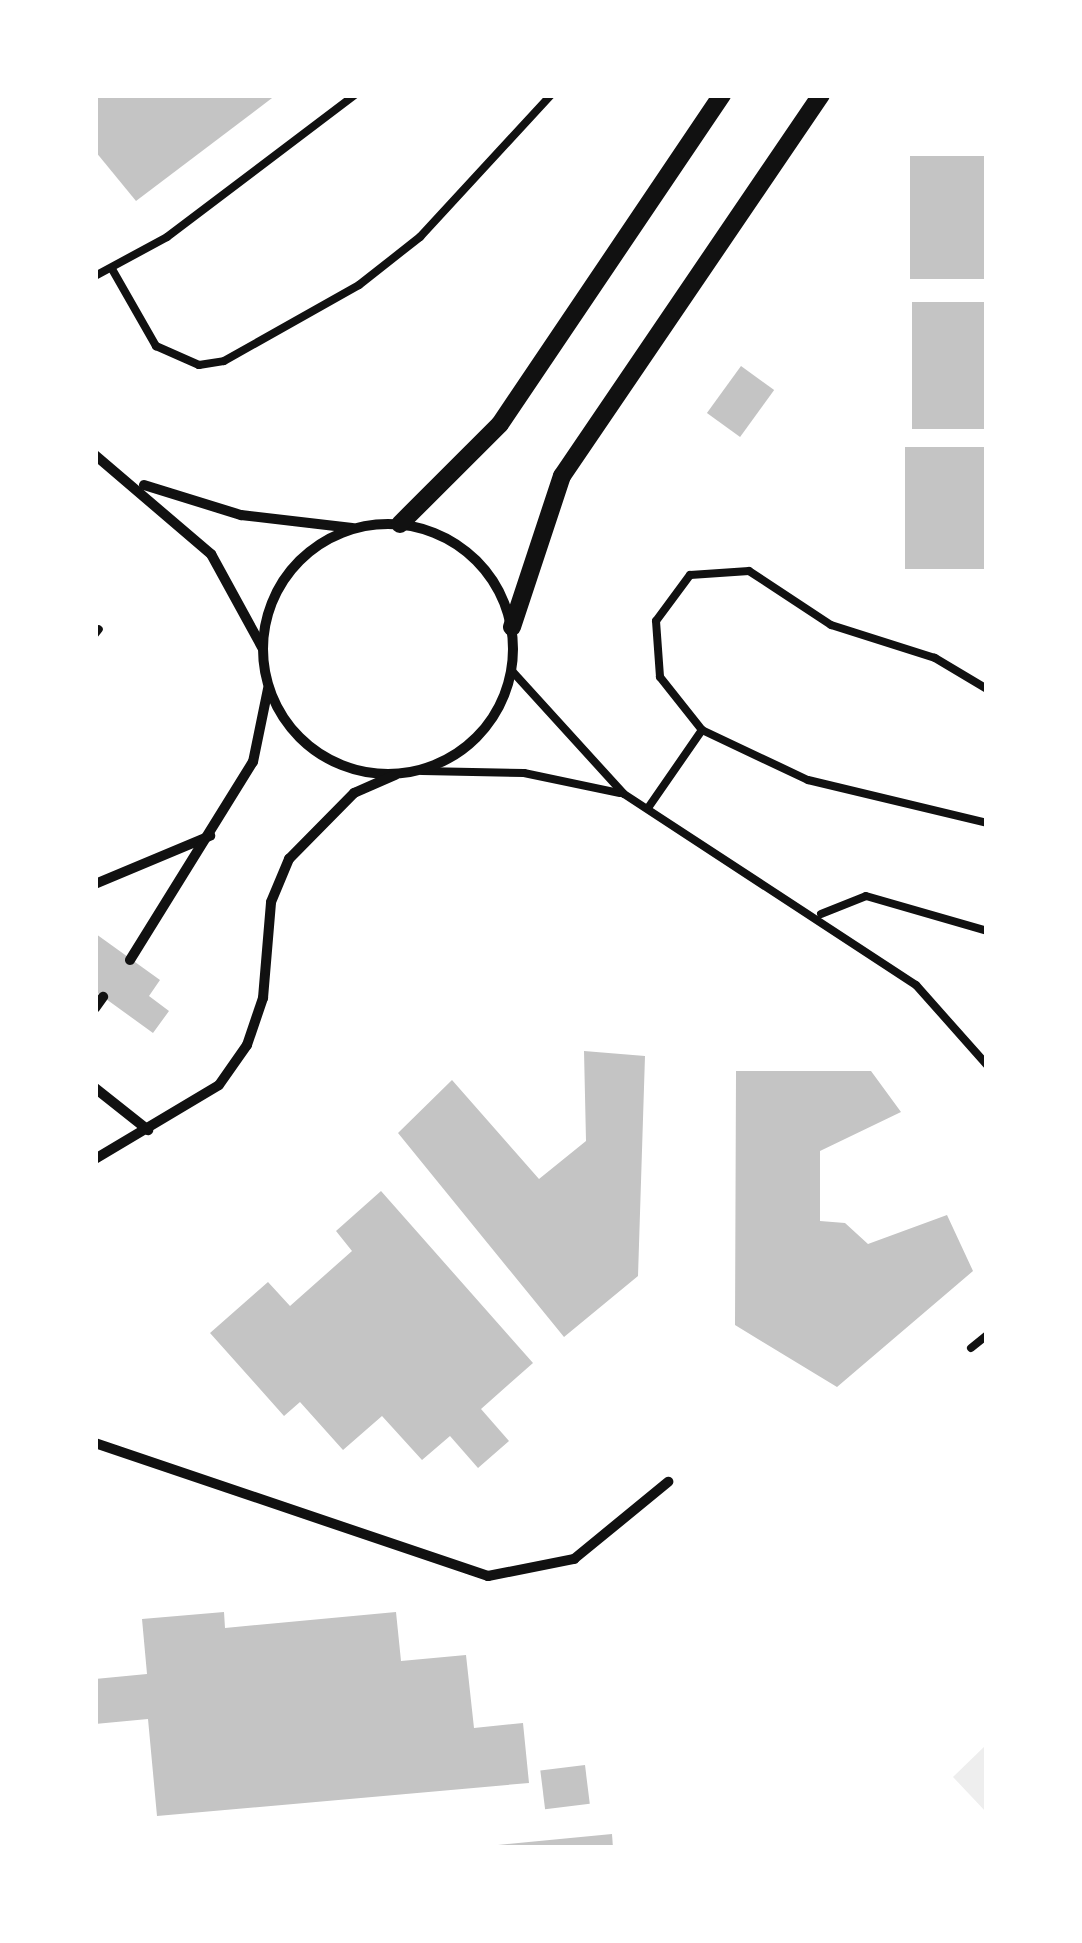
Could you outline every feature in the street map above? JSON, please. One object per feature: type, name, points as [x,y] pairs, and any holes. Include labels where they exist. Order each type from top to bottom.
[{"type":"street","points":[[400,524],[500,424],[722,95]]},
{"type":"street","points":[[95,1159],[219,1085],[247,1044],[262,998],[271,902],[289,859],[354,793],[397,774],[422,771],[481,734],[512,671],[512,627],[562,476],[821,95]]},
{"type":"street","points":[[95,456],[134,482],[211,554],[262,647],[268,688],[254,762],[130,960]]},
{"type":"street","points":[[134,482],[241,515],[352,528],[400,524],[473,557],[512,627]]},
{"type":"street","points":[[262,647],[288,573],[352,528]]},
{"type":"street","points":[[268,688],[287,724],[318,753],[397,774]]},
{"type":"street","points":[[95,884],[211,835]]},
{"type":"street","points":[[95,1008],[103,997]]},
{"type":"street","points":[[95,1088],[148,1130]]},
{"type":"street","points":[[95,1443],[488,1576],[574,1559],[668,1482]]},
{"type":"lane","points":[[95,276],[112,270],[355,95]]},
{"type":"lane","points":[[112,270],[156,346],[200,365],[224,361],[342,295],[420,237],[551,95]]},
{"type":"lane","points":[[987,689],[935,658],[831,625],[748,571],[718,568],[669,595],[653,649],[660,677],[702,730],[808,780],[987,823]]},
{"type":"lane","points":[[512,671],[624,794],[821,914],[941,1004],[987,1064]]},
{"type":"lane","points":[[648,808],[702,730]]},
{"type":"lane","points":[[422,771],[524,773],[624,794]]},
{"type":"lane","points":[[821,914],[866,896],[987,931]]},
{"type":"lane","points":[[972,1348],[987,1335]]},
{"type":"shaded area","points":[[987,1744],[987,1813],[953,1777]]},
{"type":"building","points":[[95,95],[276,95],[136,201],[95,151]]},
{"type":"building","points":[[910,156],[987,156],[987,279],[910,279]]},
{"type":"building","points":[[912,302],[987,302],[987,429],[912,429]]},
{"type":"building","points":[[741,366],[774,390],[740,437],[707,413]]},
{"type":"building","points":[[905,447],[987,447],[987,569],[905,569]]},
{"type":"building","points":[[96,934],[160,980],[149,996],[169,1011],[153,1033],[95,991]]},
{"type":"building","points":[[584,1051],[645,1056],[638,1276],[564,1337],[398,1133],[452,1080],[539,1179],[586,1141]]},
{"type":"building","points":[[736,1071],[871,1071],[901,1112],[820,1151],[820,1221],[845,1223],[868,1244],[947,1215],[973,1271],[837,1387],[735,1325]]},
{"type":"building","points":[[381,1191],[533,1363],[481,1409],[509,1441],[478,1468],[450,1436],[422,1460],[382,1416],[343,1450],[300,1402],[284,1416],[210,1333],[268,1282],[290,1306],[352,1251],[336,1231]]},
{"type":"building","points":[[224,1612],[225,1628],[396,1612],[401,1661],[466,1655],[474,1728],[523,1723],[529,1783],[157,1816],[148,1719],[95,1724],[95,1679],[147,1674],[142,1619]]},
{"type":"building","points":[[585,1765],[590,1804],[545,1809],[540,1770]]},
{"type":"building","points":[[612,1834],[613,1848],[498,1848],[498,1845]]}]
